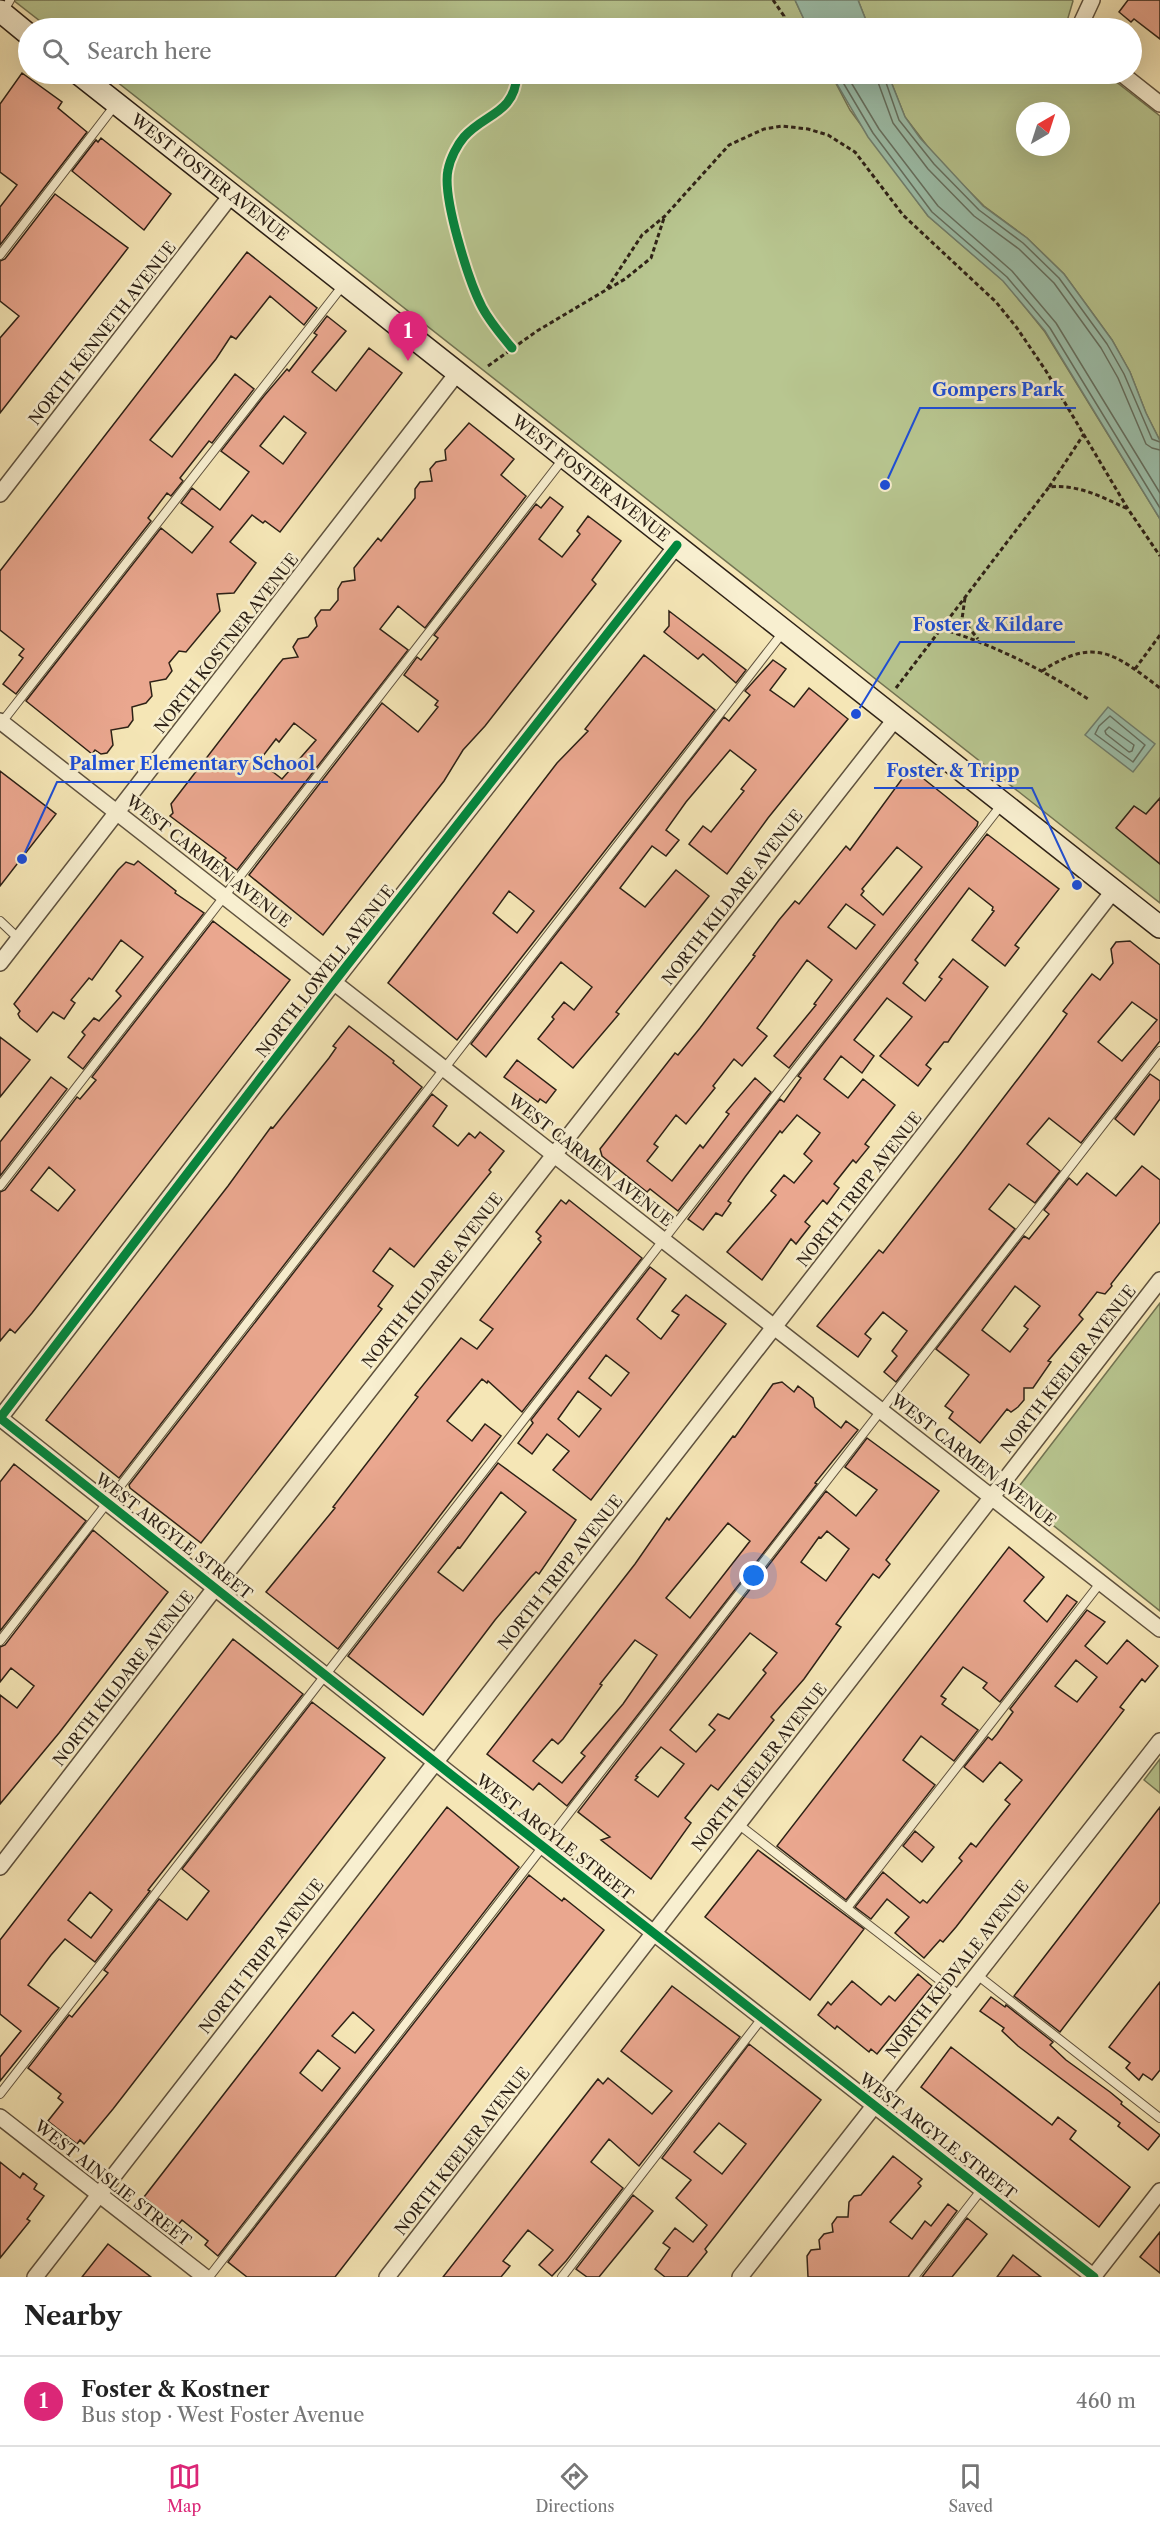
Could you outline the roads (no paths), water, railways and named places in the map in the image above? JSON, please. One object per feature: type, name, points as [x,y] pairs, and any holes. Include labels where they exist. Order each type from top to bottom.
[{"type":"main road","points":[[3,10],[18,24]]},
{"type":"main road","name":"WEST FOSTER AVENUE","points":[[92,84],[1160,927]]},
{"type":"street","points":[[1083,18],[1090,1]]},
{"type":"street","points":[[1135,84],[1160,104]]},
{"type":"street","name":"NORTH KENNETH AVENUE","points":[[0,494],[232,194]]},
{"type":"street","name":"NORTH KOSTNER AVENUE","points":[[0,963],[458,372]]},
{"type":"street","name":"NORTH LOWELL AVENUE","points":[[0,1418],[334,982],[676,545]]},
{"type":"street","name":"NORTH KILDARE AVENUE","points":[[0,1867],[215,1588],[896,718]]},
{"type":"street","name":"WEST CARMEN AVENUE","points":[[1,721],[1160,1629]]},
{"type":"street","name":"NORTH TRIPP AVENUE","points":[[35,2277],[1114,890]]},
{"type":"street","name":"NORTH KEELER AVENUE","points":[[387,2277],[1160,1280]]},
{"type":"street","name":"WEST ARGYLE STREET","points":[[0,1418],[435,1762],[1094,2277]]},
{"type":"street","name":"NORTH KEDVALE AVENUE","points":[[740,2277],[1160,1741]]},
{"type":"street","name":"WEST AINSLIE STREET","points":[[0,2117],[205,2277]]},
{"type":"street","points":[[1094,2277],[1160,2191]]},
{"type":"lane","points":[[0,255],[117,104]]},
{"type":"lane","points":[[1,721],[344,283]]},
{"type":"lane","points":[[0,1186],[565,457]]},
{"type":"lane","points":[[0,1641],[784,630]]},
{"type":"lane","points":[[0,2094],[1003,802]]},
{"type":"lane","points":[[0,921],[19,939]]},
{"type":"lane","points":[[210,2277],[1160,1051]]},
{"type":"lane","points":[[847,1908],[1101,1582]]},
{"type":"lane","points":[[738,1824],[959,1995]]},
{"type":"lane","points":[[976,1974],[1160,2118]]},
{"type":"lane","points":[[562,2277],[763,2017]]},
{"type":"lane","points":[[914,2277],[982,2189]]},
{"type":"water","points":[[795,0],[858,0],[865,18],[803,18]]},
{"type":"water","points":[[837,84],[892,84],[905,117],[920,138],[983,206],[1027,238],[1064,274],[1112,340],[1130,372],[1160,441],[1160,519],[1045,331],[1003,281],[928,216],[868,137]]},
{"type":"water","points":[[1108,707],[1155,744],[1133,772],[1085,735]]},
{"type":"place","name":"Foster & Kostner","points":[[408,361]]},
{"type":"place","name":"Gompers Park","points":[[885,485]]},
{"type":"place","name":"Foster & Kildare","points":[[856,714]]},
{"type":"place","name":"Palmer Elementary School","points":[[22,859]]},
{"type":"place","name":"Foster & Tripp","points":[[1077,885]]}]
